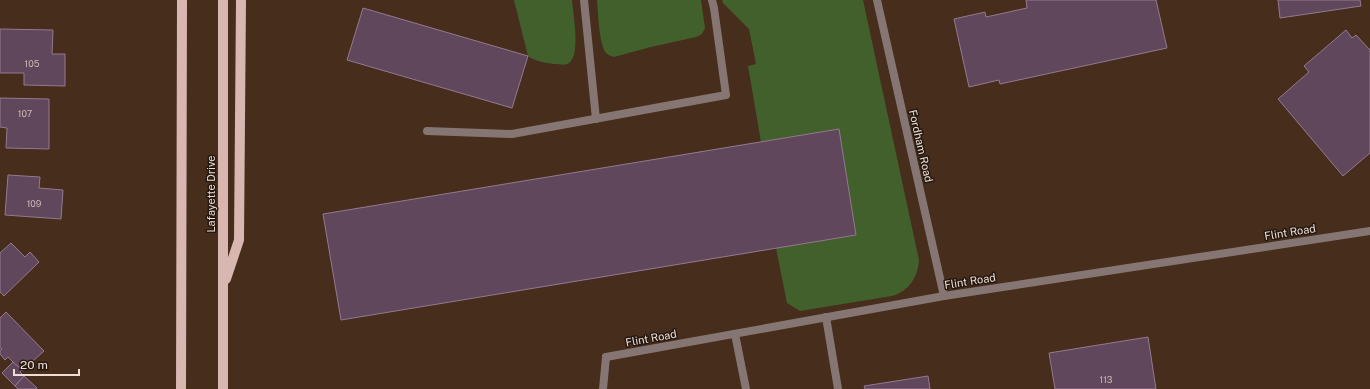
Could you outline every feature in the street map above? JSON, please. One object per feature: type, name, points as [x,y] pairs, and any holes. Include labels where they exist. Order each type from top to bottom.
[{"type":"main road","points":[[181,389],[182,0]]},
{"type":"main road","name":"Lafayette Drive","points":[[223,0],[223,389]]},
{"type":"main road","points":[[223,288],[239,240],[241,0]]},
{"type":"street","points":[[584,0],[596,119]]},
{"type":"street","points":[[427,132],[512,134],[726,95],[712,0]]},
{"type":"street","name":"Fordham Road","points":[[878,0],[944,296]]},
{"type":"street","name":"Flint Road","points":[[603,389],[606,357],[944,296],[1370,231]]},
{"type":"street","points":[[826,317],[838,389]]},
{"type":"street","points":[[736,334],[746,389]]},
{"type":"green space","points":[[514,0],[572,0],[575,24],[575,52],[573,59],[569,63],[564,65],[547,63],[528,56]]},
{"type":"green space","points":[[597,0],[701,0],[705,28],[702,34],[696,37],[614,57],[606,53],[602,43],[599,28]]},
{"type":"green space","points":[[722,0],[863,0],[919,260],[917,272],[912,282],[903,291],[892,296],[800,311],[787,303],[776,248],[856,235],[839,129],[761,142],[748,66],[756,64],[749,29],[723,3]]},
{"type":"building","points":[[1026,0],[1156,0],[1167,48],[1000,84],[999,80],[969,87],[954,19],[985,12],[986,17],[1027,8]]},
{"type":"building","points":[[1278,0],[1360,0],[1361,6],[1280,18]]},
{"type":"building","points":[[363,8],[528,56],[512,108],[347,60]]},
{"type":"building","points":[[0,29],[53,30],[52,54],[65,54],[65,86],[24,85],[24,73],[0,73]]},
{"type":"building","points":[[1346,30],[1352,38],[1356,35],[1370,50],[1370,153],[1343,176],[1278,99],[1309,72],[1304,66]]},
{"type":"building","points":[[0,98],[49,99],[49,149],[6,148],[7,128],[0,127]]},
{"type":"building","points":[[839,129],[856,235],[341,320],[323,214]]},
{"type":"building","points":[[8,175],[40,177],[39,188],[63,190],[61,219],[5,215]]},
{"type":"building","points":[[11,243],[25,257],[30,252],[39,262],[4,296],[0,292],[0,253]]},
{"type":"building","points":[[6,312],[44,351],[22,371],[8,357],[5,360],[0,354],[2,349],[0,348],[0,318]]},
{"type":"building","points":[[1148,337],[1156,389],[1055,389],[1049,353]]},
{"type":"building","points":[[13,362],[22,370],[20,372],[24,376],[15,386],[2,373]]},
{"type":"building","points":[[24,376],[37,388],[36,389],[18,389],[15,386]]},
{"type":"building","points":[[928,376],[930,389],[865,389],[864,386]]}]
